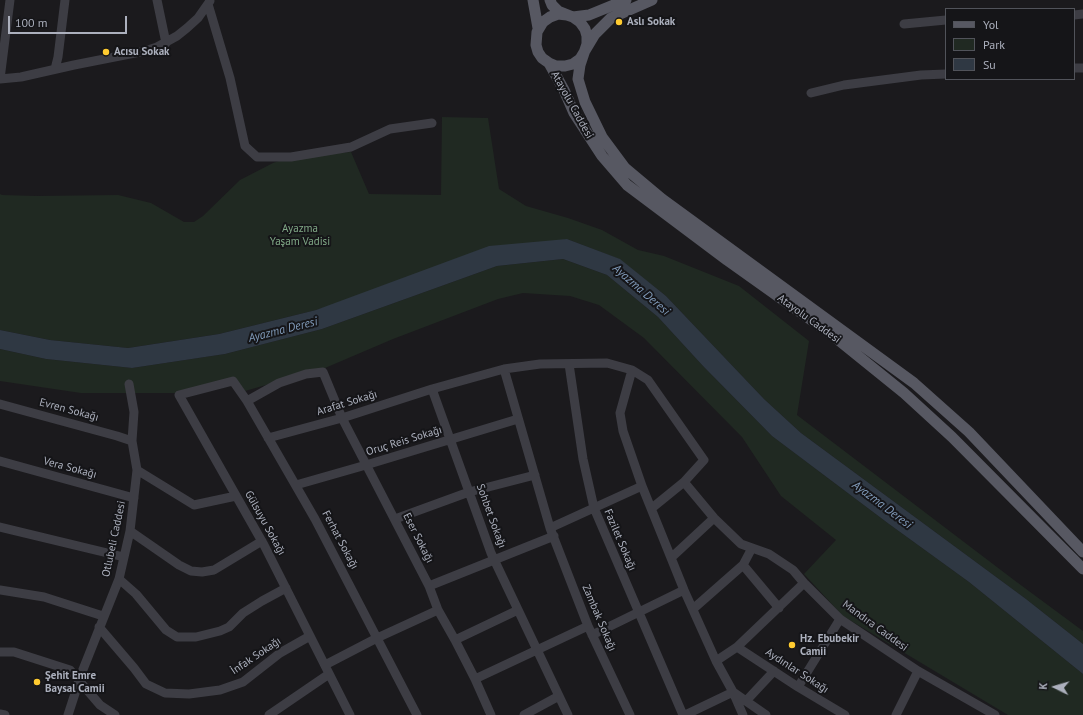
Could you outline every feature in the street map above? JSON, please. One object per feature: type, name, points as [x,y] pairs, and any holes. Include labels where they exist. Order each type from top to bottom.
[{"type":"main road","name":"Atayolu Caddesi","points":[[533,0],[538,28],[536,37],[538,52],[549,64],[564,90],[574,113],[602,156],[627,185],[727,260],[831,334],[904,392],[952,437],[1083,569]]},
{"type":"main road","name":"Atayolu Caddesi","points":[[550,0],[552,5],[558,11],[573,17],[580,22],[585,29],[587,44],[580,66],[578,79],[585,102],[602,137],[625,168],[668,204],[914,383],[969,432],[1083,552]]},
{"type":"main road","points":[[538,28],[550,17],[558,14],[573,17],[589,15],[626,0]]},
{"type":"main road","points":[[585,52],[595,34],[611,18],[652,0]]},
{"type":"main road","name":"Atayolu Caddesi","points":[[549,64],[556,66],[569,65],[580,59],[585,52]]},
{"type":"street","points":[[10,0],[0,79],[21,78],[55,69],[145,51],[166,43],[187,28],[198,18],[209,2]]},
{"type":"street","points":[[55,69],[58,57],[64,0]]},
{"type":"street","points":[[157,0],[166,43]]},
{"type":"street","points":[[209,2],[230,78],[245,146],[257,157],[291,157],[351,147],[390,129],[432,123]]},
{"type":"street","points":[[904,24],[945,20]]},
{"type":"street","points":[[811,93],[844,85],[945,74]]},
{"type":"street","points":[[432,388],[504,369],[540,364],[607,363],[632,370],[648,380],[704,460],[684,482],[652,508]]},
{"type":"street","name":"Fazilet Sokağı","points":[[569,364],[583,459],[594,508],[638,613],[684,715]]},
{"type":"street","name":"Zambak Sokağı","points":[[504,369],[552,532],[590,630],[630,715]]},
{"type":"street","points":[[632,370],[620,412],[623,431],[642,486],[672,557],[684,590],[716,662],[733,692],[743,715]]},
{"type":"street","name":"Eser Sokağı","points":[[247,402],[279,383],[306,374],[323,372],[342,418],[429,586],[438,610],[475,679],[491,715]]},
{"type":"street","name":"Ferhat Sokağı","points":[[233,381],[296,484],[417,715]]},
{"type":"street","name":"Gülsuyu Sokağı","points":[[233,381],[179,395],[262,541],[325,665],[347,714]]},
{"type":"street","name":"Otlubeli Caddesi","points":[[68,715],[103,616],[119,579],[130,531],[137,470],[132,441],[134,412],[129,384]]},
{"type":"street","name":"Arafat Sokağı","points":[[268,438],[342,418],[432,388]]},
{"type":"street","name":"Sohbet Sokağı","points":[[432,388],[495,561],[568,715]]},
{"type":"street","name":"Evren Sokağı","points":[[0,404],[132,441]]},
{"type":"street","name":"Oruç Reis Sokağı","points":[[296,484],[366,465],[518,418]]},
{"type":"street","name":"Vera Sokağı","points":[[0,461],[134,498]]},
{"type":"street","points":[[137,470],[194,505],[236,496]]},
{"type":"street","points":[[395,519],[469,492],[535,475]]},
{"type":"street","name":"Mandıra Caddesi","points":[[684,482],[714,518],[741,544],[769,554],[793,570],[840,619],[918,671],[995,715]]},
{"type":"street","points":[[429,586],[495,561],[552,532],[594,508],[642,486]]},
{"type":"street","points":[[672,557],[714,518]]},
{"type":"street","points":[[0,527],[124,557]]},
{"type":"street","points":[[130,531],[179,565],[191,571],[202,572],[214,570],[262,541]]},
{"type":"street","points":[[693,609],[743,565],[752,548]]},
{"type":"street","points":[[743,565],[779,608]]},
{"type":"street","points":[[119,579],[136,594],[166,630],[177,637],[196,637],[220,631],[228,627],[243,613],[286,588]]},
{"type":"street","points":[[716,662],[737,647],[804,583]]},
{"type":"street","points":[[0,590],[44,597],[103,616]]},
{"type":"street","points":[[475,679],[536,649],[638,613],[684,590]]},
{"type":"street","points":[[325,665],[377,638],[438,610]]},
{"type":"street","points":[[455,640],[518,610]]},
{"type":"street","points":[[798,687],[840,619]]},
{"type":"street","name":"İnfak Sokağı","points":[[99,627],[146,684],[165,693],[189,694],[220,690],[243,682],[280,653],[310,636]]},
{"type":"street","name":"Aydınlar Sokağı","points":[[737,647],[798,687],[845,715]]},
{"type":"street","points":[[0,652],[14,652],[70,670],[100,705],[115,715]]},
{"type":"street","points":[[746,701],[774,671]]},
{"type":"street","points":[[896,715],[918,671]]},
{"type":"street","points":[[269,715],[329,674]]},
{"type":"street","points":[[684,715],[733,692]]},
{"type":"street","points":[[733,692],[766,715]]},
{"type":"street","points":[[524,715],[559,696]]},
{"type":"street","points":[[0,714],[5,715]]},
{"type":"green space","name":"Ayazma Yaşam Vadisi","points":[[442,117],[488,118],[499,189],[526,206],[568,218],[602,230],[638,250],[664,256],[739,286],[809,341],[797,415],[1083,631],[1083,644],[1026,599],[801,433],[764,399],[666,296],[619,259],[567,239],[316,310],[219,334],[128,348],[50,340],[0,330],[0,194],[36,196],[118,195],[151,203],[184,222],[194,222],[203,216],[240,180],[273,163],[291,157],[351,152],[369,194],[441,195]]},
{"type":"green space","points":[[563,259],[607,275],[658,317],[703,366],[772,436],[969,582],[1083,674],[1083,715],[1008,715],[843,616],[804,574],[836,540],[781,496],[742,437],[644,338],[599,305],[570,296],[523,293],[498,299],[393,339],[325,368],[245,391],[235,378],[177,393],[81,393],[0,381],[0,349],[46,359],[132,368],[225,354],[322,329],[497,266]]},
{"type":"water","name":"Ayazma Deresi","points":[[567,239],[620,259],[666,296],[764,399],[801,433],[1026,599],[1083,644],[1083,674],[969,582],[772,436],[703,366],[658,317],[607,275],[563,259],[497,266],[322,329],[225,354],[132,368],[46,359],[0,349],[0,330],[50,340],[128,348],[219,334],[316,310],[489,246]]},
{"type":"place","name":"Aslı Sokak","points":[[619,22]]},
{"type":"place","name":"Acısu Sokak","points":[[106,52]]},
{"type":"place","name":"Hz. Ebubekir Camii","points":[[792,645]]},
{"type":"place","name":"Şehit Emre Baysal Camii","points":[[37,682]]}]
